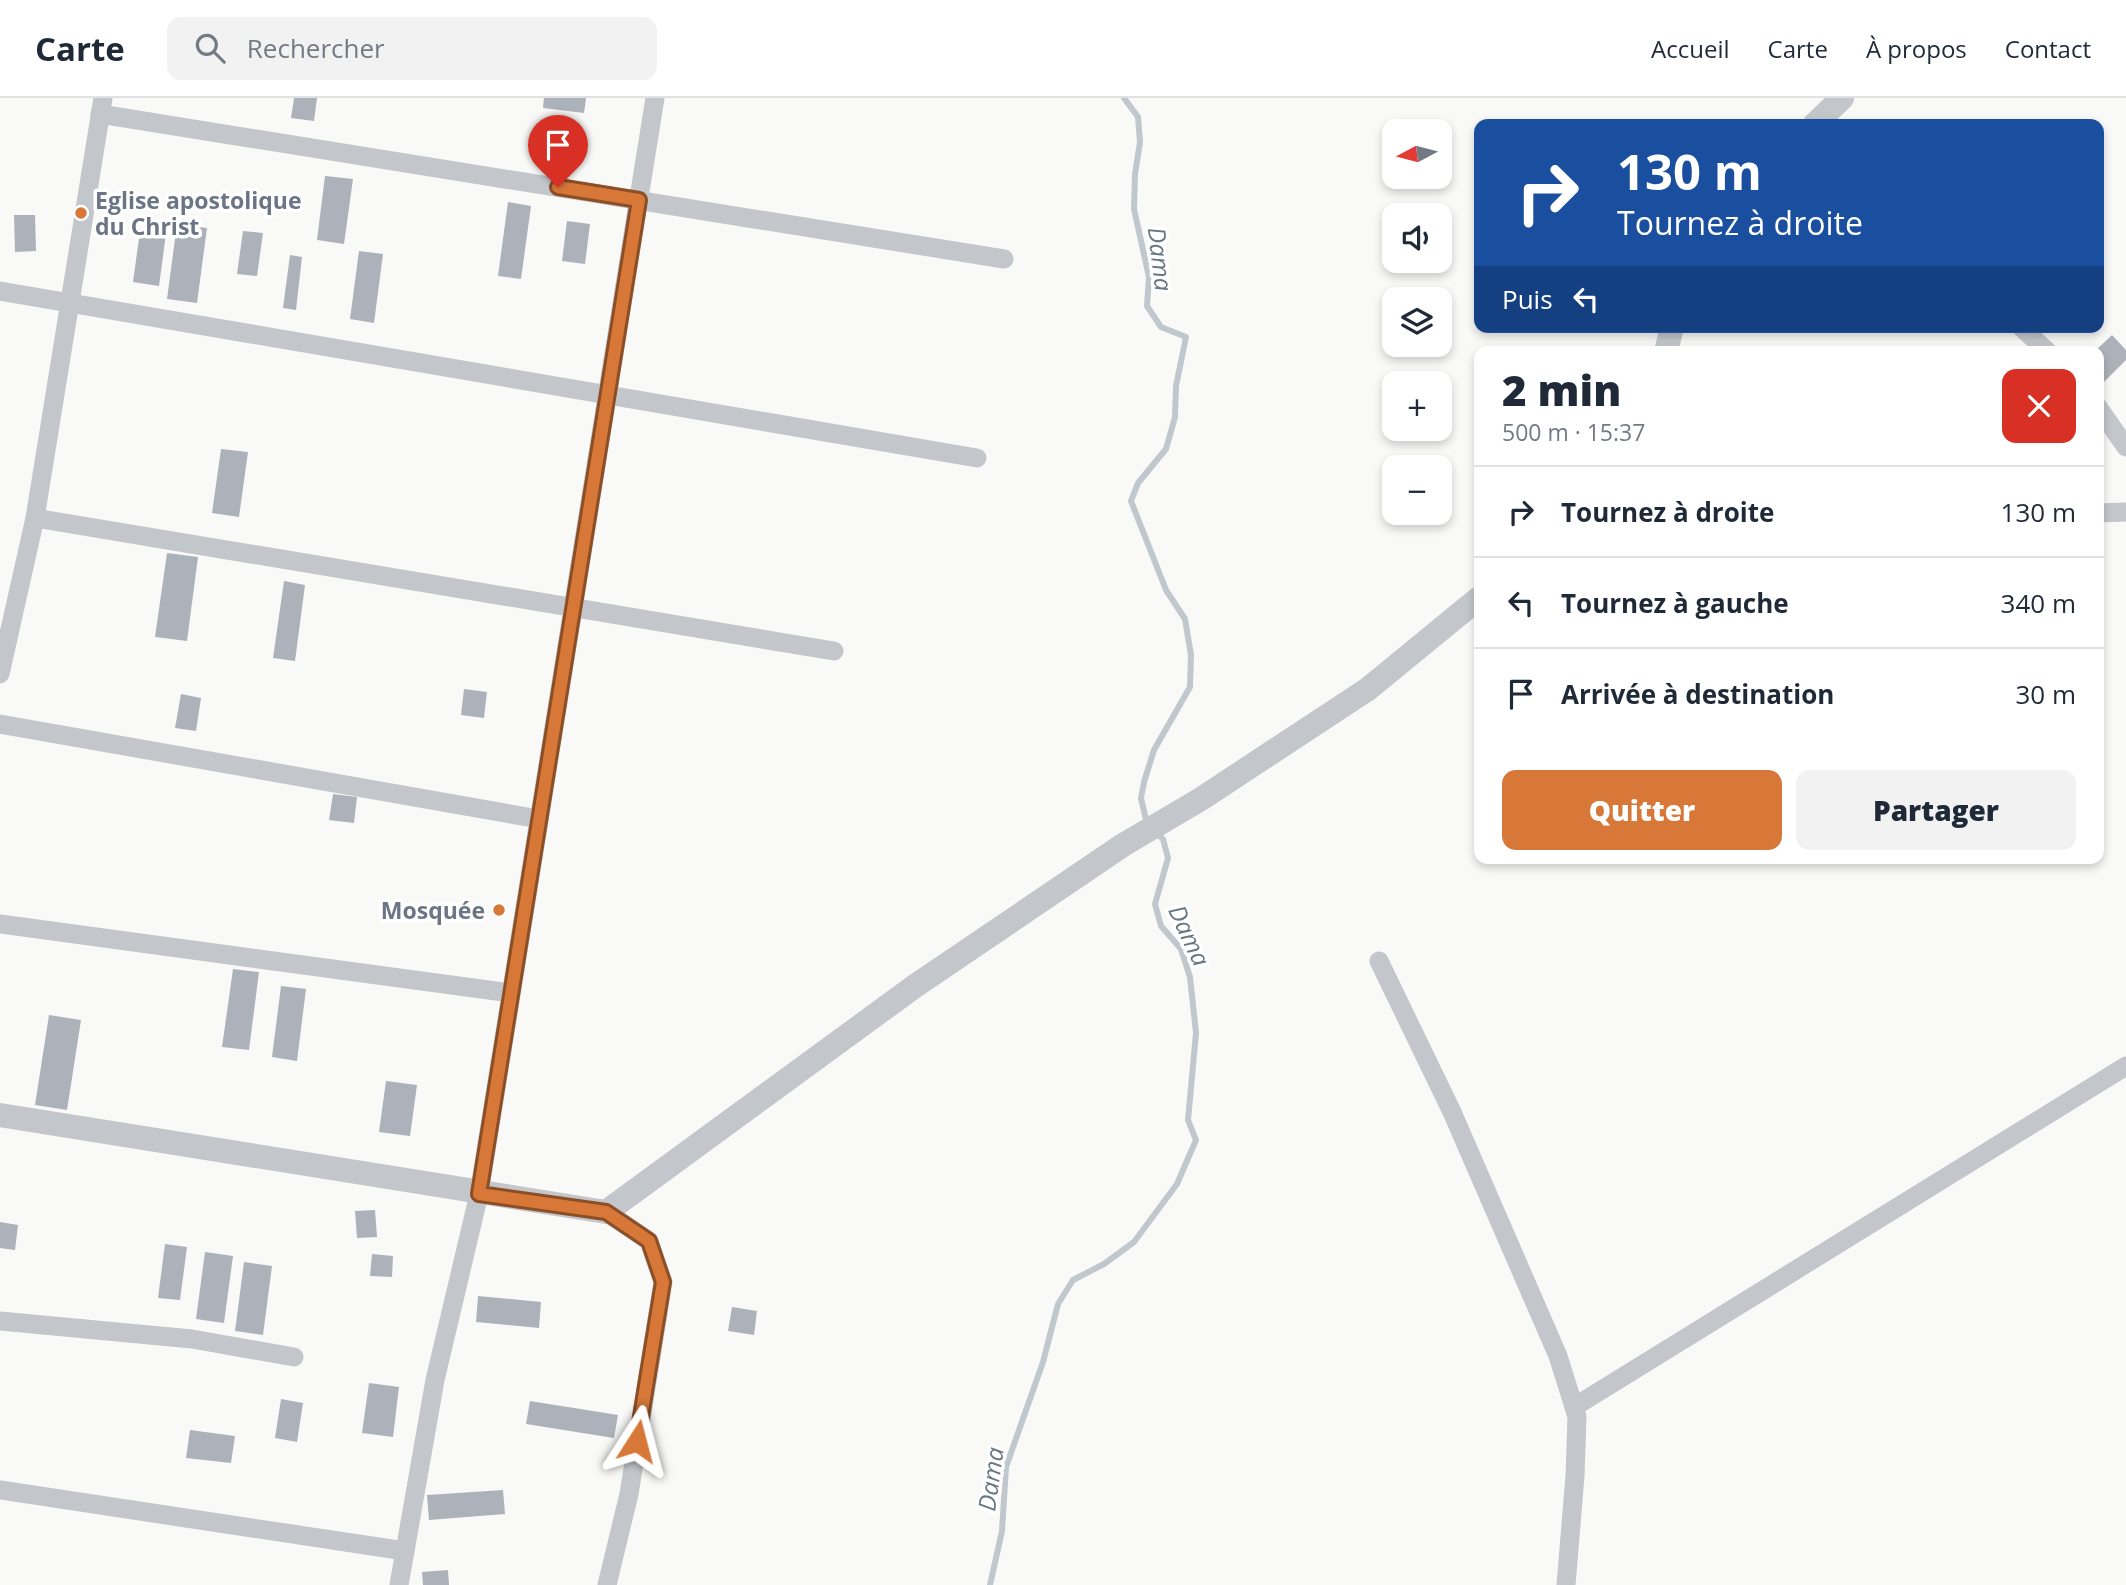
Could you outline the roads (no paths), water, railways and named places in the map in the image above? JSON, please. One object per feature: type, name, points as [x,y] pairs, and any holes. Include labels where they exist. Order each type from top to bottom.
[{"type":"street","points":[[399,1585],[435,1380],[479,1194],[655,98]]},
{"type":"street","points":[[1820,119],[1842,98]]},
{"type":"street","points":[[0,674],[35,518],[102,106],[639,200],[1004,258]]},
{"type":"street","points":[[0,291],[977,457]]},
{"type":"street","points":[[2027,333],[2042,346]]},
{"type":"street","points":[[2104,416],[2126,447]]},
{"type":"street","points":[[2104,513],[2126,512]]},
{"type":"street","points":[[35,518],[834,652]]},
{"type":"street","points":[[606,1212],[915,986],[1123,845],[1201,799],[1368,689],[1474,602]]},
{"type":"street","points":[[0,724],[539,819]]},
{"type":"street","points":[[0,923],[512,993]]},
{"type":"street","points":[[1379,961],[1463,1138],[1558,1356],[1577,1417],[1566,1585]]},
{"type":"street","points":[[1574,1407],[2126,1066]]},
{"type":"street","points":[[0,1115],[479,1194],[606,1212],[649,1241],[663,1282],[629,1494],[607,1585]]},
{"type":"street","points":[[0,1321],[192,1339],[294,1357]]},
{"type":"street","points":[[0,1490],[405,1552]]},
{"type":"waterway","name":"Dama","points":[[1124,98],[1138,117],[1140,142],[1135,174],[1134,209],[1149,277],[1147,306],[1161,327],[1186,337],[1176,386],[1175,417],[1166,449],[1138,483],[1131,501],[1166,590],[1185,619],[1191,655],[1190,687],[1154,750],[1144,782],[1141,798],[1147,824]]},
{"type":"waterway","name":"Dama","points":[[990,1585],[1002,1531],[1006,1467],[1043,1362],[1058,1304],[1073,1280],[1104,1264],[1134,1242],[1177,1184],[1196,1140],[1188,1120],[1196,1033],[1190,977],[1181,949],[1161,926],[1155,904],[1168,858],[1163,839],[1157,834]]},
{"type":"place","name":"Eglise apostolique du Christ","points":[[81,213]]},
{"type":"place","name":"Mosquée","points":[[499,910]]}]
